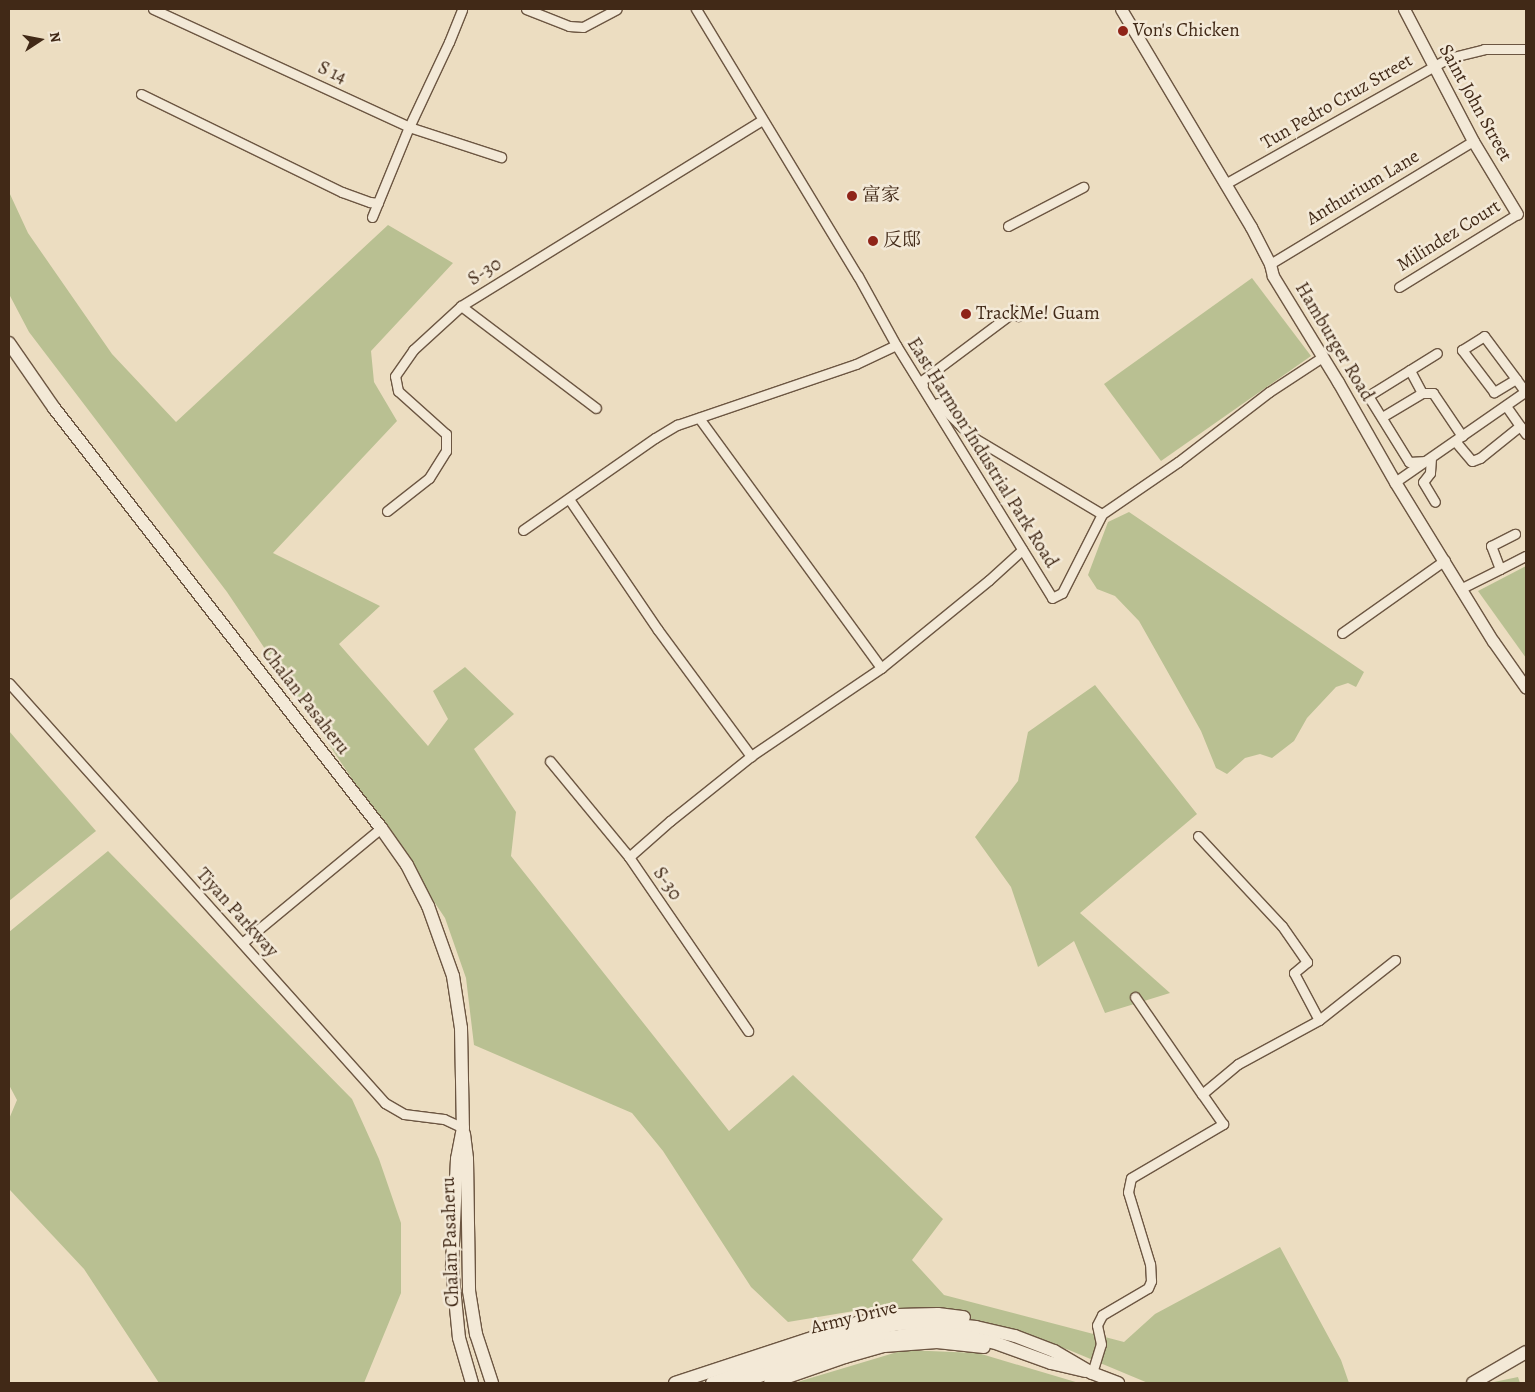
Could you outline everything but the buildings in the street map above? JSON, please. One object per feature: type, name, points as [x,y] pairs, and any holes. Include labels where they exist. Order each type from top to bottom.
[{"type":"main road","name":"Chalan Pasaheru","points":[[9,342],[59,416],[381,828],[419,886],[446,952],[461,1028],[463,1128],[468,1159],[469,1291],[476,1334],[492,1383]]},
{"type":"main road","name":"Chalan Pasaheru","points":[[463,1128],[457,1159],[452,1267],[459,1338],[472,1383]]},
{"type":"main road","points":[[675,1383],[857,1323],[898,1315],[938,1314],[977,1319],[1016,1330],[1053,1357]]},
{"type":"main road","name":"Army Drive","points":[[712,1383],[838,1338],[899,1324],[938,1323],[976,1327],[1015,1336],[1053,1357],[1118,1383]]},
{"type":"main road","name":"Army Drive","points":[[739,1383],[842,1347],[884,1336],[912,1333],[939,1333],[976,1338],[1053,1357]]},
{"type":"main road","points":[[770,1383],[865,1351],[902,1343],[937,1342],[1053,1357]]},
{"type":"main road","points":[[1473,1383],[1526,1352]]},
{"type":"street","name":"S 14","points":[[153,9],[409,127],[501,157]]},
{"type":"street","points":[[372,217],[409,127],[449,42],[462,9]]},
{"type":"street","points":[[526,9],[569,26],[584,27],[617,9]]},
{"type":"street","name":"East Harmon Industrial Park Road","points":[[696,9],[858,276],[896,345],[1052,598],[1062,594],[1102,514],[1178,462],[1269,392],[1321,358]]},
{"type":"street","name":"Hamburger Road","points":[[1121,9],[1226,184],[1270,264],[1273,276],[1321,358],[1338,382],[1395,482],[1445,560],[1493,641],[1526,688]]},
{"type":"street","name":"Saint John Street","points":[[1404,9],[1473,140],[1517,214]]},
{"type":"street","name":"Tun Pedro Cruz Street","points":[[1226,184],[1449,58],[1484,49],[1526,49]]},
{"type":"street","points":[[141,94],[342,192],[378,203]]},
{"type":"street","name":"S-30","points":[[387,511],[429,478],[446,451],[446,434],[398,391],[395,376],[412,350],[462,306],[762,120]]},
{"type":"street","name":"Anthurium Lane","points":[[1270,264],[1473,140]]},
{"type":"street","points":[[1008,226],[1083,187]]},
{"type":"street","name":"Milindez Court","points":[[1399,287],[1517,214]]},
{"type":"street","points":[[462,306],[596,408]]},
{"type":"street","points":[[1018,316],[1015,311],[920,382],[944,410],[971,436],[1102,514]]},
{"type":"street","points":[[1395,482],[1526,392],[1484,336],[1462,350],[1494,392],[1516,379]]},
{"type":"street","points":[[523,530],[655,438],[677,426],[856,364],[896,345]]},
{"type":"street","points":[[1428,459],[1409,462],[1368,396],[1437,353]]},
{"type":"street","points":[[1410,370],[1422,392]]},
{"type":"street","points":[[1382,417],[1422,392],[1433,393],[1472,461],[1480,458],[1523,430],[1506,406]]},
{"type":"street","points":[[699,418],[881,668]]},
{"type":"street","points":[[1428,459],[1430,473],[1423,482],[1435,502]]},
{"type":"street","points":[[569,499],[658,630],[751,756]]},
{"type":"street","points":[[1500,569],[1491,546],[1515,534]]},
{"type":"street","points":[[629,857],[670,821],[751,756],[881,668],[990,580],[1022,550]]},
{"type":"street","points":[[1462,588],[1526,556]]},
{"type":"street","points":[[1342,633],[1445,560]]},
{"type":"street","name":"Tiyan Parkway","points":[[9,683],[385,1103],[404,1114],[444,1119],[463,1128]]},
{"type":"street","name":"S-30","points":[[550,762],[629,857],[748,1031]]},
{"type":"street","points":[[242,943],[381,828]]},
{"type":"street","points":[[1198,836],[1282,926],[1307,962],[1294,973],[1319,1020]]},
{"type":"street","points":[[1202,1094],[1238,1064],[1319,1020],[1395,960]]},
{"type":"street","points":[[1092,1372],[1101,1344],[1097,1325],[1102,1315],[1148,1288],[1151,1281],[1152,1273],[1131,1209],[1128,1184],[1131,1178],[1223,1124],[1135,997]]},
{"type":"green space","points":[[9,192],[28,233],[112,354],[176,422],[388,225],[453,263],[371,351],[374,382],[397,421],[273,553],[380,606],[339,644],[428,746],[448,719],[433,691],[465,667],[514,714],[474,749],[516,812],[511,856],[729,1131],[793,1075],[943,1219],[912,1260],[944,1295],[1124,1342],[1155,1314],[1280,1247],[1341,1360],[1349,1383],[1148,1383],[1069,1350],[968,1318],[878,1307],[788,1322],[751,1287],[663,1151],[632,1113],[474,1045],[466,978],[445,918],[227,592],[29,332],[9,294]]},
{"type":"green space","points":[[1252,278],[1311,356],[1161,461],[1104,384]]},
{"type":"green space","points":[[1129,512],[1364,672],[1356,687],[1348,683],[1336,687],[1307,718],[1294,741],[1272,758],[1260,754],[1245,758],[1227,774],[1216,768],[1201,731],[1139,621],[1115,596],[1097,589],[1088,575],[1108,522]]},
{"type":"green space","points":[[1526,566],[1526,658],[1478,591]]},
{"type":"green space","points":[[1095,685],[1197,814],[1080,913],[1170,993],[1105,1013],[1074,941],[1038,967],[1011,887],[975,837],[1018,781],[1028,732]]},
{"type":"green space","points":[[9,731],[96,831],[9,901]]},
{"type":"green space","points":[[108,851],[352,1099],[379,1159],[401,1223],[401,1293],[364,1383],[159,1383],[84,1269],[9,1189],[9,1119],[17,1100],[9,1085],[9,932]]},
{"type":"green space","points":[[904,1350],[978,1353],[1079,1383],[794,1383]]},
{"type":"green space","points":[[1518,1377],[1520,1383],[1489,1383]]},
{"type":"place","name":"Von's Chicken","points":[[1123,31]]},
{"type":"place","name":"富家","points":[[852,196]]},
{"type":"place","name":"反邸","points":[[873,241]]},
{"type":"place","name":"TrackMe! Guam","points":[[966,314]]}]
